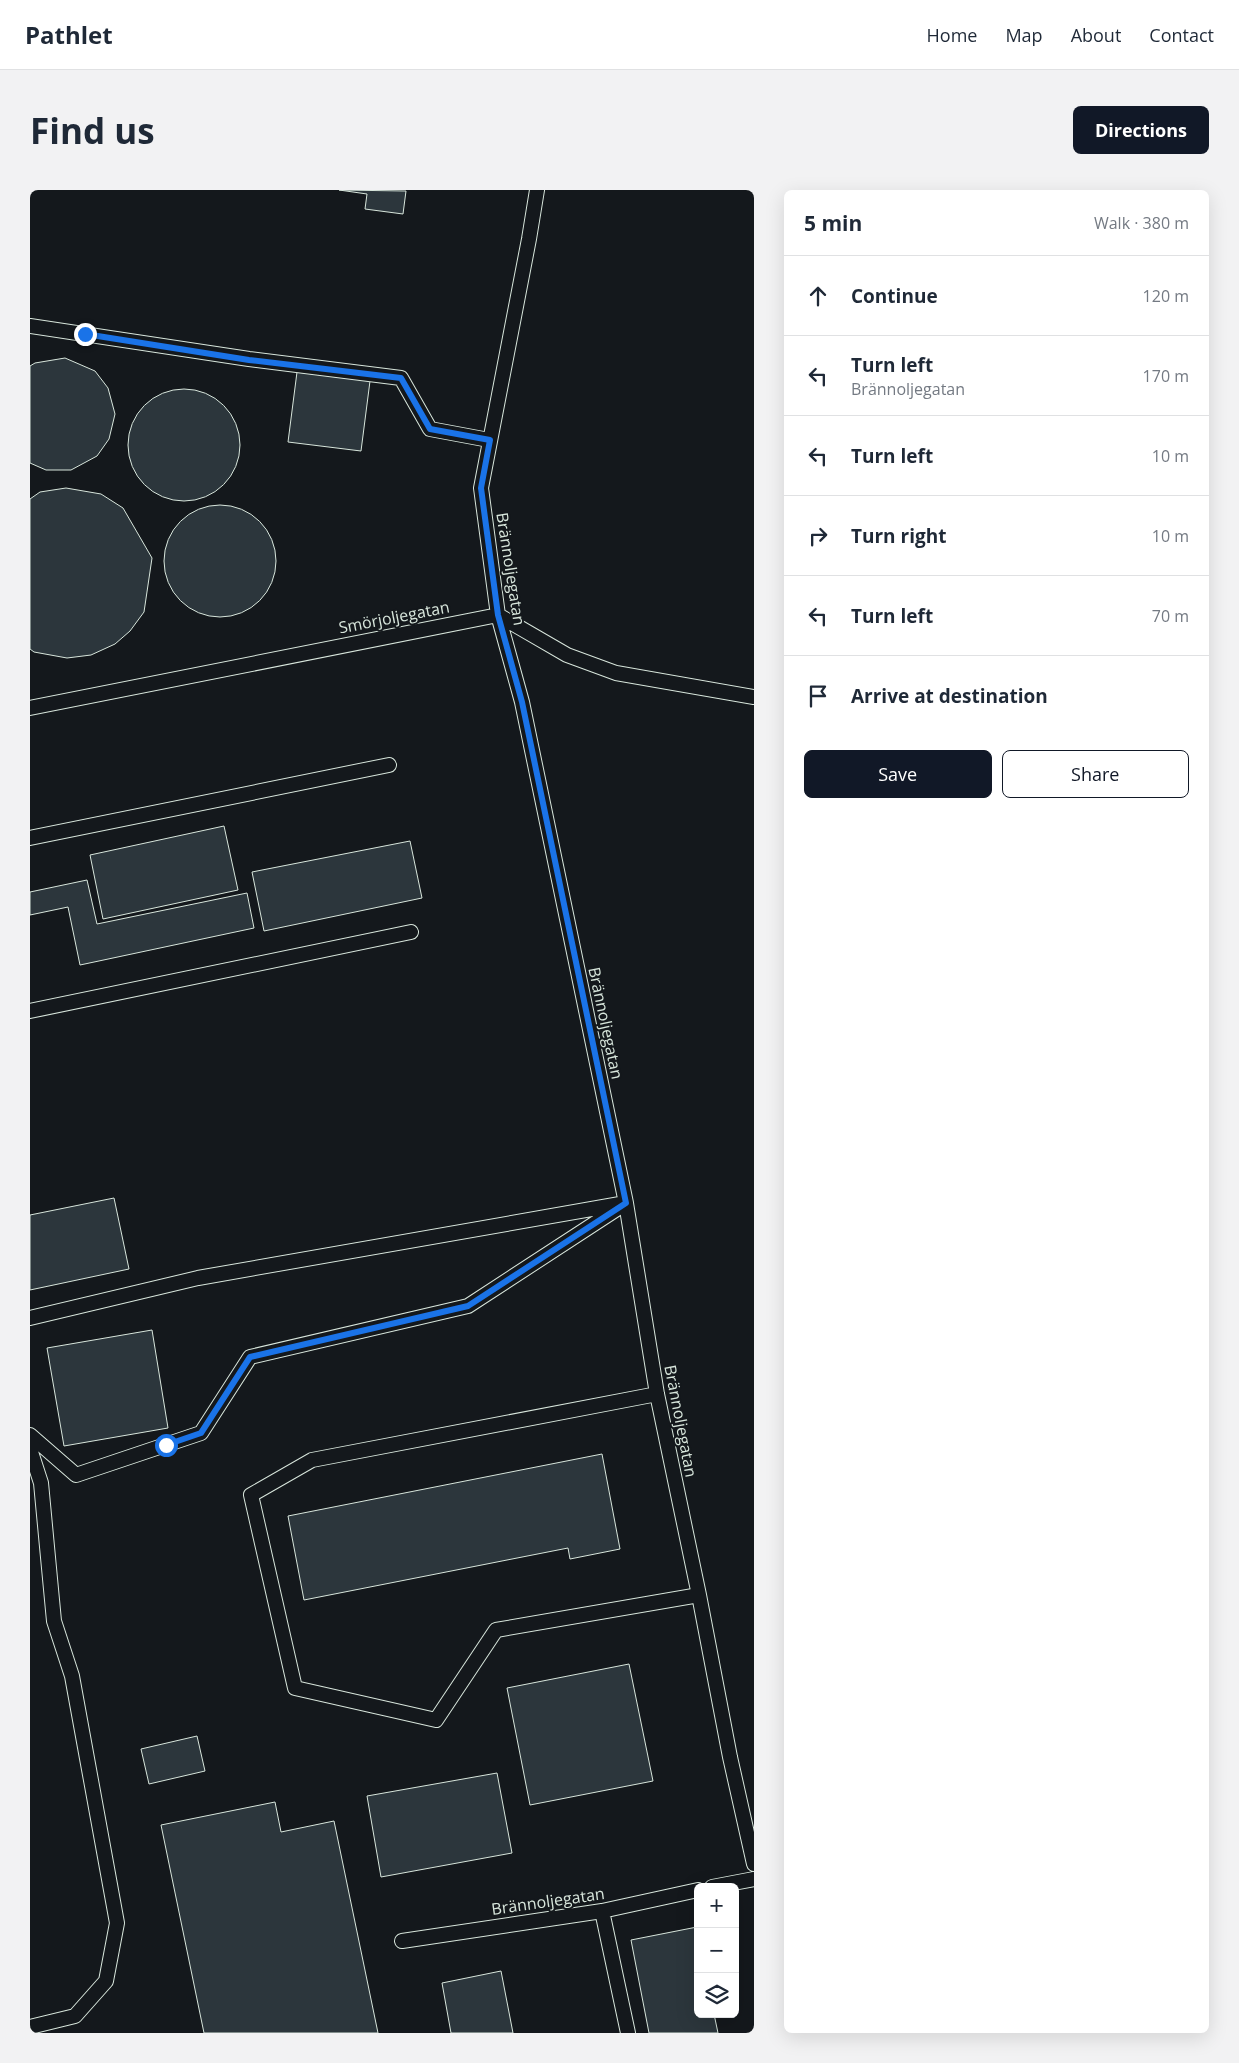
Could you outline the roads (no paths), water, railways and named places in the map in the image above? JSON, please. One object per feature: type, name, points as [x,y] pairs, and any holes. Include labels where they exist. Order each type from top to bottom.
[{"type":"lane","name":"Brännoljegatan","points":[[537,190],[481,488],[498,615],[522,702],[626,1203],[657,1394],[699,1595],[730,1757],[754,1864]]},
{"type":"lane","points":[[30,326],[249,360],[401,378],[430,429],[490,440]]},
{"type":"lane","points":[[498,615],[567,655],[616,673],[754,697]]},
{"type":"lane","name":"Smörjoljegatan","points":[[30,708],[498,615]]},
{"type":"lane","points":[[30,838],[389,765]]},
{"type":"lane","points":[[30,1011],[411,932]]},
{"type":"lane","points":[[30,1318],[198,1278],[626,1203]]},
{"type":"lane","points":[[30,1435],[76,1475],[201,1433],[250,1357],[468,1306],[626,1203]]},
{"type":"lane","points":[[657,1394],[312,1460],[251,1495],[296,1688],[436,1720],[496,1630],[699,1595]]},
{"type":"lane","points":[[30,1449],[41,1483],[54,1621],[72,1676],[117,1923],[106,1981],[75,2016],[30,2027]]},
{"type":"lane","points":[[733,1883],[754,1879]]},
{"type":"lane","name":"Brännoljegatan","points":[[402,1941],[602,1911],[694,1891]]},
{"type":"lane","points":[[602,1911],[628,2033]]}]
